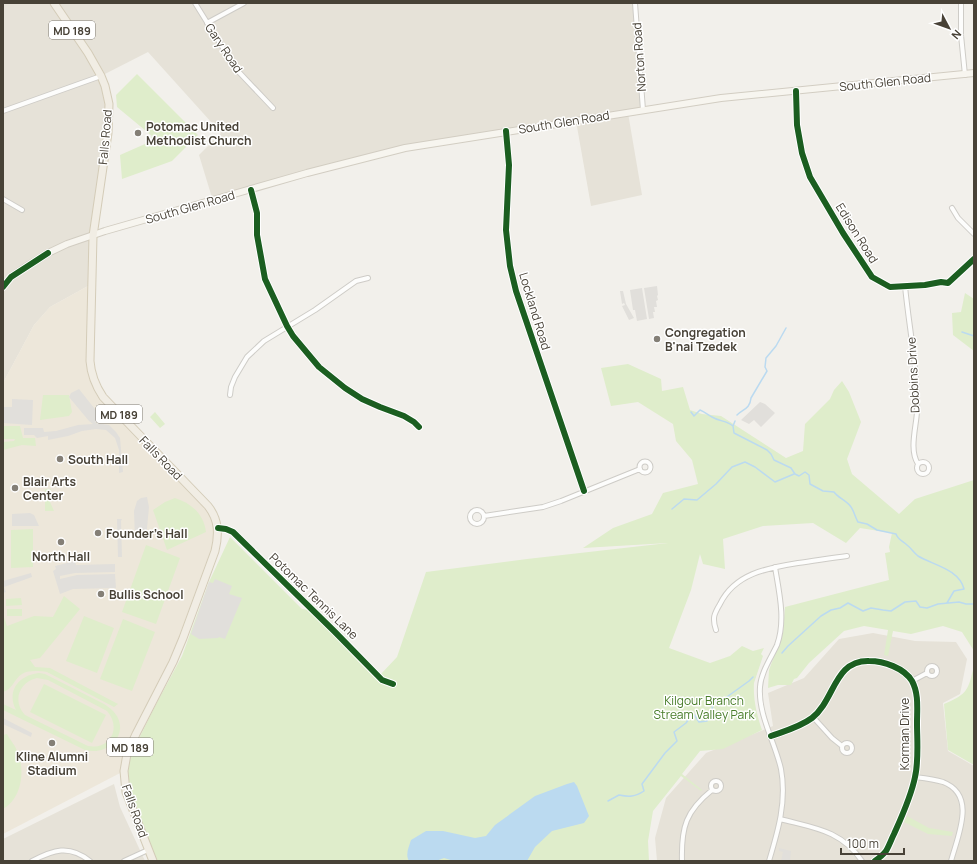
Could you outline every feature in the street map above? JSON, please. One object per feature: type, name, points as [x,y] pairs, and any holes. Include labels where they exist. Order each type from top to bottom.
[{"type":"main road","name":"Falls Road","points":[[54,3],[88,53],[101,76],[105,86],[109,114],[108,133],[93,236],[91,373],[97,387],[109,403],[214,513],[218,528],[218,541],[215,551],[183,638],[173,662],[136,734],[125,763],[124,781],[126,792],[152,861]]},
{"type":"main road","name":"South Glen Road","points":[[3,287],[10,277],[48,253],[67,244],[308,173],[405,148],[721,98],[974,73]]},
{"type":"street","name":"Gary Road","points":[[195,3],[236,69],[273,108]]},
{"type":"street","points":[[208,23],[244,3]]},
{"type":"street","name":"Norton Road","points":[[635,3],[643,110]]},
{"type":"street","points":[[961,3],[960,35],[965,74]]},
{"type":"street","points":[[3,111],[101,76]]},
{"type":"street","name":"Edison Road","points":[[796,91],[796,125],[802,153],[812,179],[843,234],[872,276],[890,287],[941,282],[948,283],[974,259]]},
{"type":"street","name":"Lockland Road","points":[[506,131],[509,165],[506,230],[510,266],[516,291],[584,491]]},
{"type":"street","points":[[251,190],[257,213],[257,235],[265,279],[287,326],[308,355],[332,379],[362,399],[404,416],[419,427]]},
{"type":"street","points":[[3,199],[22,210]]},
{"type":"street","points":[[952,208],[958,218],[974,234]]},
{"type":"street","points":[[230,395],[235,377],[247,358],[264,341],[315,310],[356,281],[368,278]]},
{"type":"street","name":"Dobbins Drive","points":[[905,286],[913,344],[917,412],[914,445],[915,458],[918,464]]},
{"type":"street","points":[[484,516],[543,506],[561,501],[640,469]]},
{"type":"street","name":"Potomac Tennis Lane","points":[[218,528],[233,532],[382,680],[393,684]]},
{"type":"street","points":[[716,630],[713,621],[722,599],[730,589],[749,574],[763,569],[847,556]]},
{"type":"street","points":[[770,861],[783,805],[783,782],[762,708],[760,685],[767,664],[777,644],[781,623],[781,606],[775,567]]},
{"type":"street","name":"Korman Drive","points":[[771,736],[798,727],[813,717],[825,703],[840,675],[854,664],[869,661],[890,665],[900,670],[912,682],[917,697],[915,777],[906,808],[887,850],[875,861]]},
{"type":"street","points":[[912,682],[927,673]]},
{"type":"street","points":[[813,717],[832,738],[842,746]]},
{"type":"street","points":[[915,777],[942,781],[953,787],[962,798],[964,809],[951,861]]},
{"type":"street","points":[[682,861],[682,833],[686,822],[692,809],[712,790]]},
{"type":"street","points":[[780,819],[833,834],[848,844],[862,861]]},
{"type":"street","points":[[32,861],[53,851],[63,850],[76,853],[90,861]]},
{"type":"street","points":[[124,861],[148,850]]},
{"type":"shaded area","points":[[3,3],[635,3],[643,110],[628,113],[642,195],[591,206],[576,121],[405,148],[213,201],[199,155],[221,133],[148,52],[101,76],[109,114],[88,286],[50,307],[34,325],[3,383]]},
{"type":"shaded area","name":"Bullis School","points":[[88,286],[90,361],[97,387],[208,506],[218,533],[183,638],[136,734],[124,771],[3,834],[3,383],[34,325],[50,307]]},
{"type":"shaded area","points":[[657,286],[657,307],[654,307],[654,318],[649,319],[644,288]]},
{"type":"shaded area","points":[[642,288],[647,319],[637,321],[635,310],[633,310],[630,290]]},
{"type":"shaded area","points":[[620,291],[623,291],[626,304],[634,318],[629,320],[622,306],[625,305],[624,303],[622,304]]},
{"type":"shaded area","points":[[79,389],[102,418],[95,423],[109,425],[120,438],[123,472],[119,473],[119,450],[115,438],[106,430],[96,429],[82,431],[68,436],[48,440],[48,436],[37,438],[34,435],[24,435],[24,428],[43,428],[44,432],[56,431],[78,425],[93,424],[69,397],[71,393]]},
{"type":"shaded area","points":[[12,399],[33,400],[32,425],[3,423],[4,407],[12,407]]},
{"type":"shaded area","points":[[760,402],[765,404],[775,413],[761,427],[754,420],[749,424],[741,420]]},
{"type":"shaded area","points":[[147,497],[149,507],[146,539],[135,540],[134,511],[137,501],[141,498]]},
{"type":"shaded area","points":[[30,513],[34,515],[39,526],[12,526],[12,514]]},
{"type":"shaded area","points":[[117,519],[122,519],[122,557],[118,557]]},
{"type":"shaded area","points":[[75,561],[76,565],[115,564],[115,572],[75,573],[60,576],[60,579],[77,575],[115,574],[116,588],[73,589],[60,594],[53,571],[56,569],[55,566]]},
{"type":"shaded area","points":[[31,573],[32,577],[4,587],[6,592],[3,593],[3,581]]},
{"type":"shaded area","points":[[215,579],[232,586],[229,594],[242,598],[225,639],[219,637],[199,639],[191,634],[209,582],[213,583]]},
{"type":"shaded area","points":[[873,633],[915,641],[956,642],[967,659],[960,694],[943,703],[948,751],[974,766],[974,861],[657,861],[655,838],[666,798],[706,753],[773,726],[768,693],[804,678],[839,639]]},
{"type":"shaded area","points":[[3,718],[32,733],[31,737],[3,724]]},
{"type":"shaded area","points":[[114,784],[120,807],[145,861],[3,861],[3,839]]},
{"type":"shaded area","points":[[779,848],[791,851],[790,861],[781,861],[783,852],[779,851]]},
{"type":"green space","points":[[137,74],[198,135],[172,161],[122,179],[120,155],[145,144],[152,136],[117,107],[116,95]]},
{"type":"green space","points":[[965,293],[974,299],[974,351],[953,335],[952,313],[961,312]]},
{"type":"green space","name":"Kilgour Branch Stream Valley Park","points":[[628,364],[661,379],[662,391],[683,387],[690,410],[702,414],[721,416],[786,458],[803,451],[805,424],[830,399],[834,390],[842,381],[849,392],[861,422],[847,459],[852,474],[899,514],[915,499],[974,480],[974,651],[962,632],[943,626],[911,634],[893,631],[888,656],[884,655],[888,630],[864,626],[844,631],[809,663],[797,678],[794,679],[791,685],[778,685],[768,688],[769,670],[783,632],[785,607],[889,580],[885,553],[890,552],[889,547],[892,533],[860,528],[846,543],[813,523],[763,526],[723,539],[725,569],[703,564],[700,554],[691,590],[669,648],[710,663],[730,656],[742,646],[753,651],[764,648],[761,654],[763,656],[754,683],[754,695],[758,719],[762,730],[723,749],[700,751],[682,774],[702,790],[701,791],[681,776],[653,811],[648,841],[649,861],[157,861],[133,803],[127,783],[129,759],[182,656],[209,582],[230,537],[302,609],[317,611],[380,675],[397,657],[426,572],[668,543],[583,548],[613,528],[652,514],[663,493],[698,484],[692,460],[676,441],[673,424],[638,402],[611,406],[601,368]]},
{"type":"green space","points":[[43,395],[69,395],[72,412],[69,416],[40,420]]},
{"type":"green space","points":[[155,412],[165,424],[160,428],[150,417]]},
{"type":"green space","points":[[3,426],[20,426],[23,438],[35,438],[36,446],[22,445],[3,450],[3,442],[14,441],[15,439],[3,439]]},
{"type":"green space","points":[[45,489],[51,489],[50,502],[54,511],[45,511]]},
{"type":"green space","points":[[175,498],[181,500],[196,510],[203,520],[206,532],[167,550],[153,510],[165,502]]},
{"type":"green space","points":[[33,529],[33,567],[11,568],[11,530]]},
{"type":"green space","points":[[146,545],[180,558],[156,624],[122,612]]},
{"type":"green space","points":[[64,596],[80,609],[40,658],[30,660],[35,667],[50,668],[118,704],[114,707],[47,672],[27,672],[19,676],[9,689],[3,692],[3,614],[7,626],[34,616],[53,617]]},
{"type":"green space","points":[[21,598],[22,605],[6,606],[6,599]]},
{"type":"green space","points":[[7,609],[22,609],[22,616],[7,616]]},
{"type":"green space","points":[[84,616],[114,628],[97,673],[66,661]]},
{"type":"green space","points":[[123,619],[155,632],[132,691],[100,679]]},
{"type":"green space","points":[[974,666],[974,765],[948,750],[944,704],[958,697],[966,690]]},
{"type":"green space","points":[[32,674],[45,674],[104,704],[112,710],[118,717],[120,725],[116,740],[111,745],[103,749],[95,751],[85,750],[3,710],[3,704],[16,710],[13,703],[13,696],[16,685]],"holes":[[[37,678],[48,680],[107,711],[113,724],[113,731],[108,741],[102,745],[88,746],[25,715],[21,710],[18,698],[22,688],[31,680]]]},
{"type":"green space","points":[[44,684],[106,715],[92,743],[30,712]]},
{"type":"green space","points":[[7,734],[18,753],[21,776],[18,791],[9,804],[3,809],[3,735]]},
{"type":"green space","points":[[907,816],[929,828],[953,832],[952,836],[928,834],[904,822]]},
{"type":"water","points":[[574,782],[589,816],[584,823],[552,831],[535,847],[527,861],[454,861],[444,858],[436,861],[409,861],[407,853],[411,840],[426,831],[443,831],[475,838],[486,836],[495,825],[535,796]]},
{"type":"waterway","points":[[737,415],[749,404],[767,371],[765,367],[766,358],[776,346],[786,328]]},
{"type":"waterway","points":[[962,332],[974,336]]},
{"type":"waterway","points":[[691,412],[694,416],[700,410],[715,419],[730,424],[733,426],[734,433],[767,450],[774,460],[791,468],[795,474],[799,476],[805,472],[809,475],[810,484],[823,491],[834,492],[851,507],[858,522],[867,524],[877,530],[896,534],[899,539],[918,556],[951,572],[961,582],[964,589],[954,591],[947,603]]},
{"type":"waterway","points":[[733,426],[735,421]]},
{"type":"waterway","points":[[672,509],[684,499],[697,500],[716,484],[732,467],[745,462],[755,467],[775,482],[794,474]]},
{"type":"waterway","points":[[782,653],[821,616],[848,603],[863,611],[871,608],[891,611],[905,602],[916,601],[920,607],[927,608],[938,604],[959,602],[974,604]]},
{"type":"waterway","points":[[608,801],[619,795],[632,796],[644,791],[642,784],[665,753],[677,741],[674,732],[686,723],[693,713],[699,722],[707,721],[715,701],[724,699],[753,677]]},
{"type":"cycle path","points":[[796,91],[797,125],[802,153],[810,177],[843,233],[872,277],[890,287],[925,285],[941,282],[948,283],[974,259]]},
{"type":"cycle path","points":[[506,131],[509,165],[506,230],[510,266],[516,291],[584,491]]},
{"type":"cycle path","points":[[251,190],[257,213],[257,235],[265,279],[293,336],[319,367],[345,388],[362,399],[404,416],[419,427]]},
{"type":"cycle path","points":[[3,287],[11,277],[48,253]]},
{"type":"cycle path","points":[[218,528],[233,532],[382,680],[393,684]]},
{"type":"cycle path","points":[[771,736],[797,726],[812,718],[820,710],[842,674],[857,662],[881,662],[899,669],[908,676],[916,691],[917,702],[918,750],[916,770],[909,799],[889,845],[885,852],[875,861]]},
{"type":"place","name":"Potomac United Methodist Church","points":[[138,133]]},
{"type":"place","name":"Congregation B'nai Tzedek","points":[[657,339]]},
{"type":"place","name":"South Hall","points":[[60,459]]},
{"type":"place","name":"Blair Arts Center","points":[[15,488]]},
{"type":"place","name":"Founder's Hall","points":[[98,533]]},
{"type":"place","name":"North Hall","points":[[61,542]]},
{"type":"place","name":"Bullis School","points":[[101,594]]},
{"type":"place","name":"Kline Alumni Stadium","points":[[52,743]]}]
